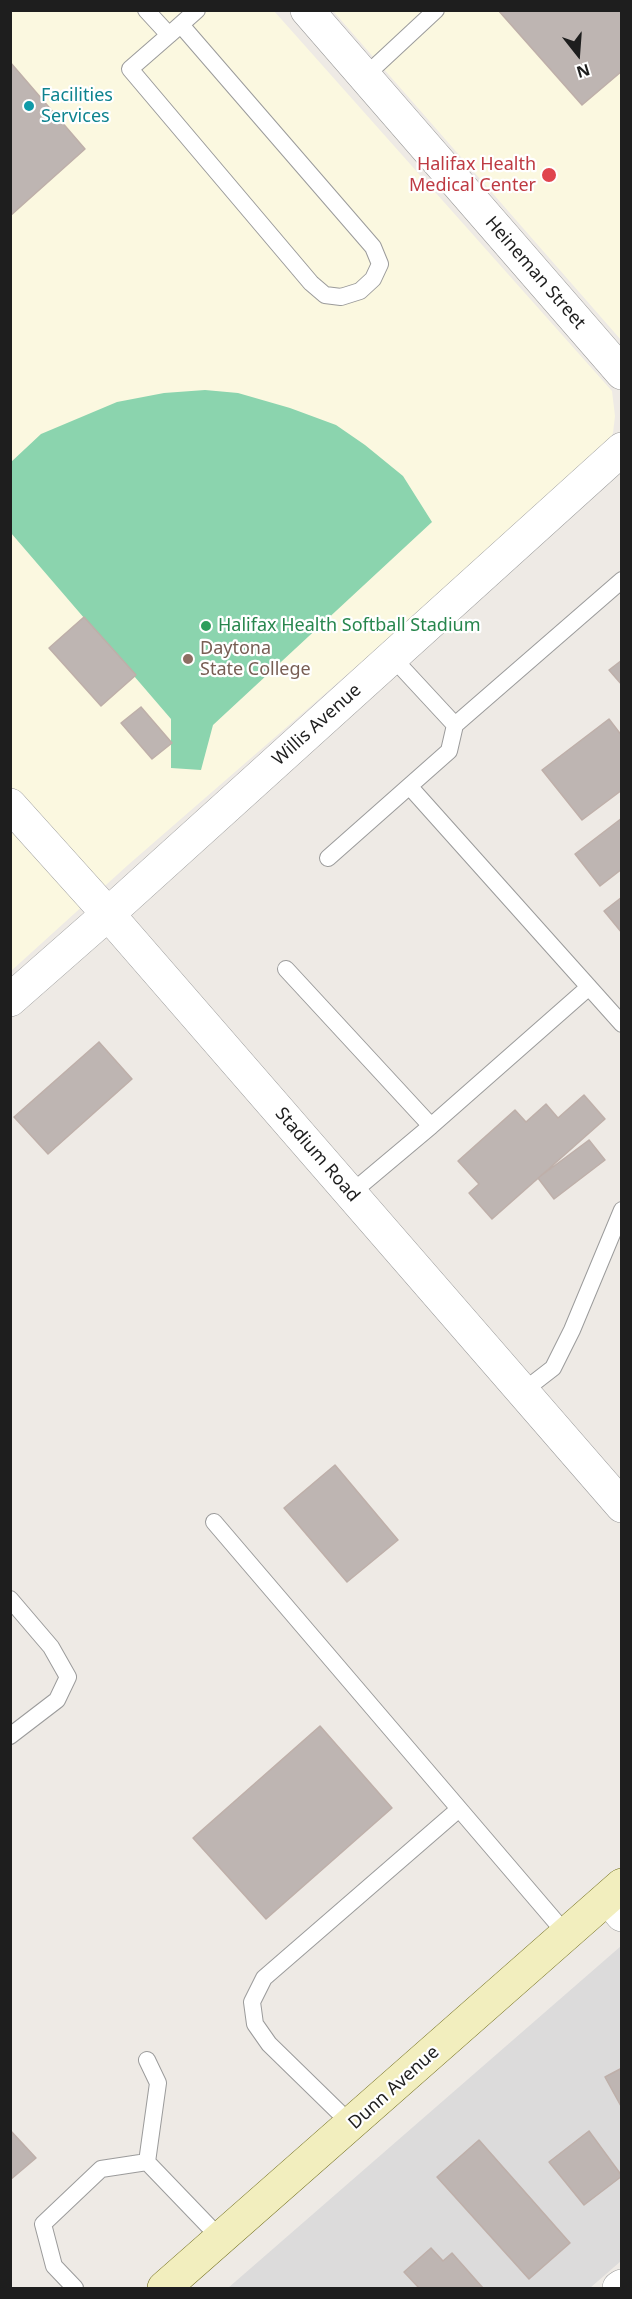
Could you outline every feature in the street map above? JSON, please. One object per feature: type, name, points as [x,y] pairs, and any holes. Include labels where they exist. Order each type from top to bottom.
[{"type":"main road","name":"Dunn Avenue","points":[[164,2289],[567,1935],[617,1899]]},
{"type":"street","name":"Heineman Street","points":[[307,10],[621,373]]},
{"type":"street","name":"Willis Avenue","points":[[10,1000],[621,449]]},
{"type":"street","name":"Stadium Road","points":[[10,805],[108,914],[621,1506]]},
{"type":"lane","points":[[146,10],[175,30],[373,247],[380,264],[373,279],[360,291],[341,297],[325,295],[311,283],[130,69],[175,30],[197,10]]},
{"type":"lane","points":[[364,77],[436,10]]},
{"type":"lane","points":[[328,858],[449,751],[455,725],[621,580]]},
{"type":"lane","points":[[392,657],[455,725]]},
{"type":"lane","points":[[410,787],[621,1024]]},
{"type":"lane","points":[[286,969],[431,1126]]},
{"type":"lane","points":[[350,1194],[589,987]]},
{"type":"lane","points":[[522,1392],[552,1368],[572,1330],[621,1210]]},
{"type":"lane","points":[[214,1522],[567,1935]]},
{"type":"lane","points":[[10,1599],[51,1647],[68,1677],[57,1700],[10,1736]]},
{"type":"lane","points":[[352,2125],[269,2044],[255,2024],[252,2002],[264,1978],[459,1809]]},
{"type":"lane","points":[[147,2060],[158,2083],[147,2162]]},
{"type":"lane","points":[[147,2162],[221,2239]]},
{"type":"lane","points":[[75,2289],[54,2266],[43,2224],[101,2169],[147,2162]]},
{"type":"shaded area","name":"Daytona State College","points":[[11,11],[274,11],[612,391],[615,416],[613,433],[603,452],[128,865],[11,971]]},
{"type":"shaded area","name":"Halifax Health Medical Center","points":[[333,11],[621,11],[621,340]]},
{"type":"shaded area","points":[[621,1946],[621,2261],[590,2288],[228,2288]]},
{"type":"green space","name":"Halifax Health Softball Stadium","points":[[205,390],[238,393],[290,408],[336,425],[403,476],[432,522],[213,725],[201,770],[171,768],[171,719],[11,533],[10,463],[41,434],[117,402],[164,393]]},
{"type":"building","points":[[498,10],[622,10],[622,71],[582,105]]},
{"type":"building","name":"Facilities Services","points":[[10,62],[85,149],[10,216]]},
{"type":"building","points":[[84,617],[136,675],[101,706],[49,648]]},
{"type":"building","points":[[622,660],[622,685],[609,670]]},
{"type":"building","points":[[141,707],[172,743],[152,759],[121,723]]},
{"type":"building","points":[[609,719],[622,736],[622,790],[582,820],[542,770]]},
{"type":"building","points":[[622,818],[622,869],[600,886],[575,854]]},
{"type":"building","points":[[622,897],[622,933],[604,911]]},
{"type":"building","points":[[99,1042],[132,1079],[48,1154],[14,1117]]},
{"type":"building","points":[[584,1095],[605,1119],[492,1219],[469,1193],[479,1184],[458,1161],[515,1110],[526,1122],[546,1104],[558,1118]]},
{"type":"building","points":[[589,1140],[605,1160],[554,1199],[538,1178]]},
{"type":"building","points":[[335,1465],[398,1540],[347,1582],[284,1508]]},
{"type":"building","points":[[320,1726],[392,1808],[266,1919],[193,1838]]},
{"type":"building","points":[[622,2068],[622,2108],[605,2077]]},
{"type":"building","points":[[10,2130],[36,2158],[10,2180]]},
{"type":"building","points":[[589,2131],[622,2176],[584,2205],[549,2162]]},
{"type":"building","points":[[479,2140],[570,2243],[529,2279],[437,2177]]},
{"type":"building","points":[[431,2248],[443,2261],[452,2253],[483,2288],[419,2288],[404,2272]]},
{"type":"place","name":"Facilities Services","points":[[29,106]]},
{"type":"place","name":"Halifax Health Medical Center","points":[[549,175]]},
{"type":"place","name":"Halifax Health Softball Stadium","points":[[206,626]]},
{"type":"place","name":"Daytona State College","points":[[188,659]]}]
